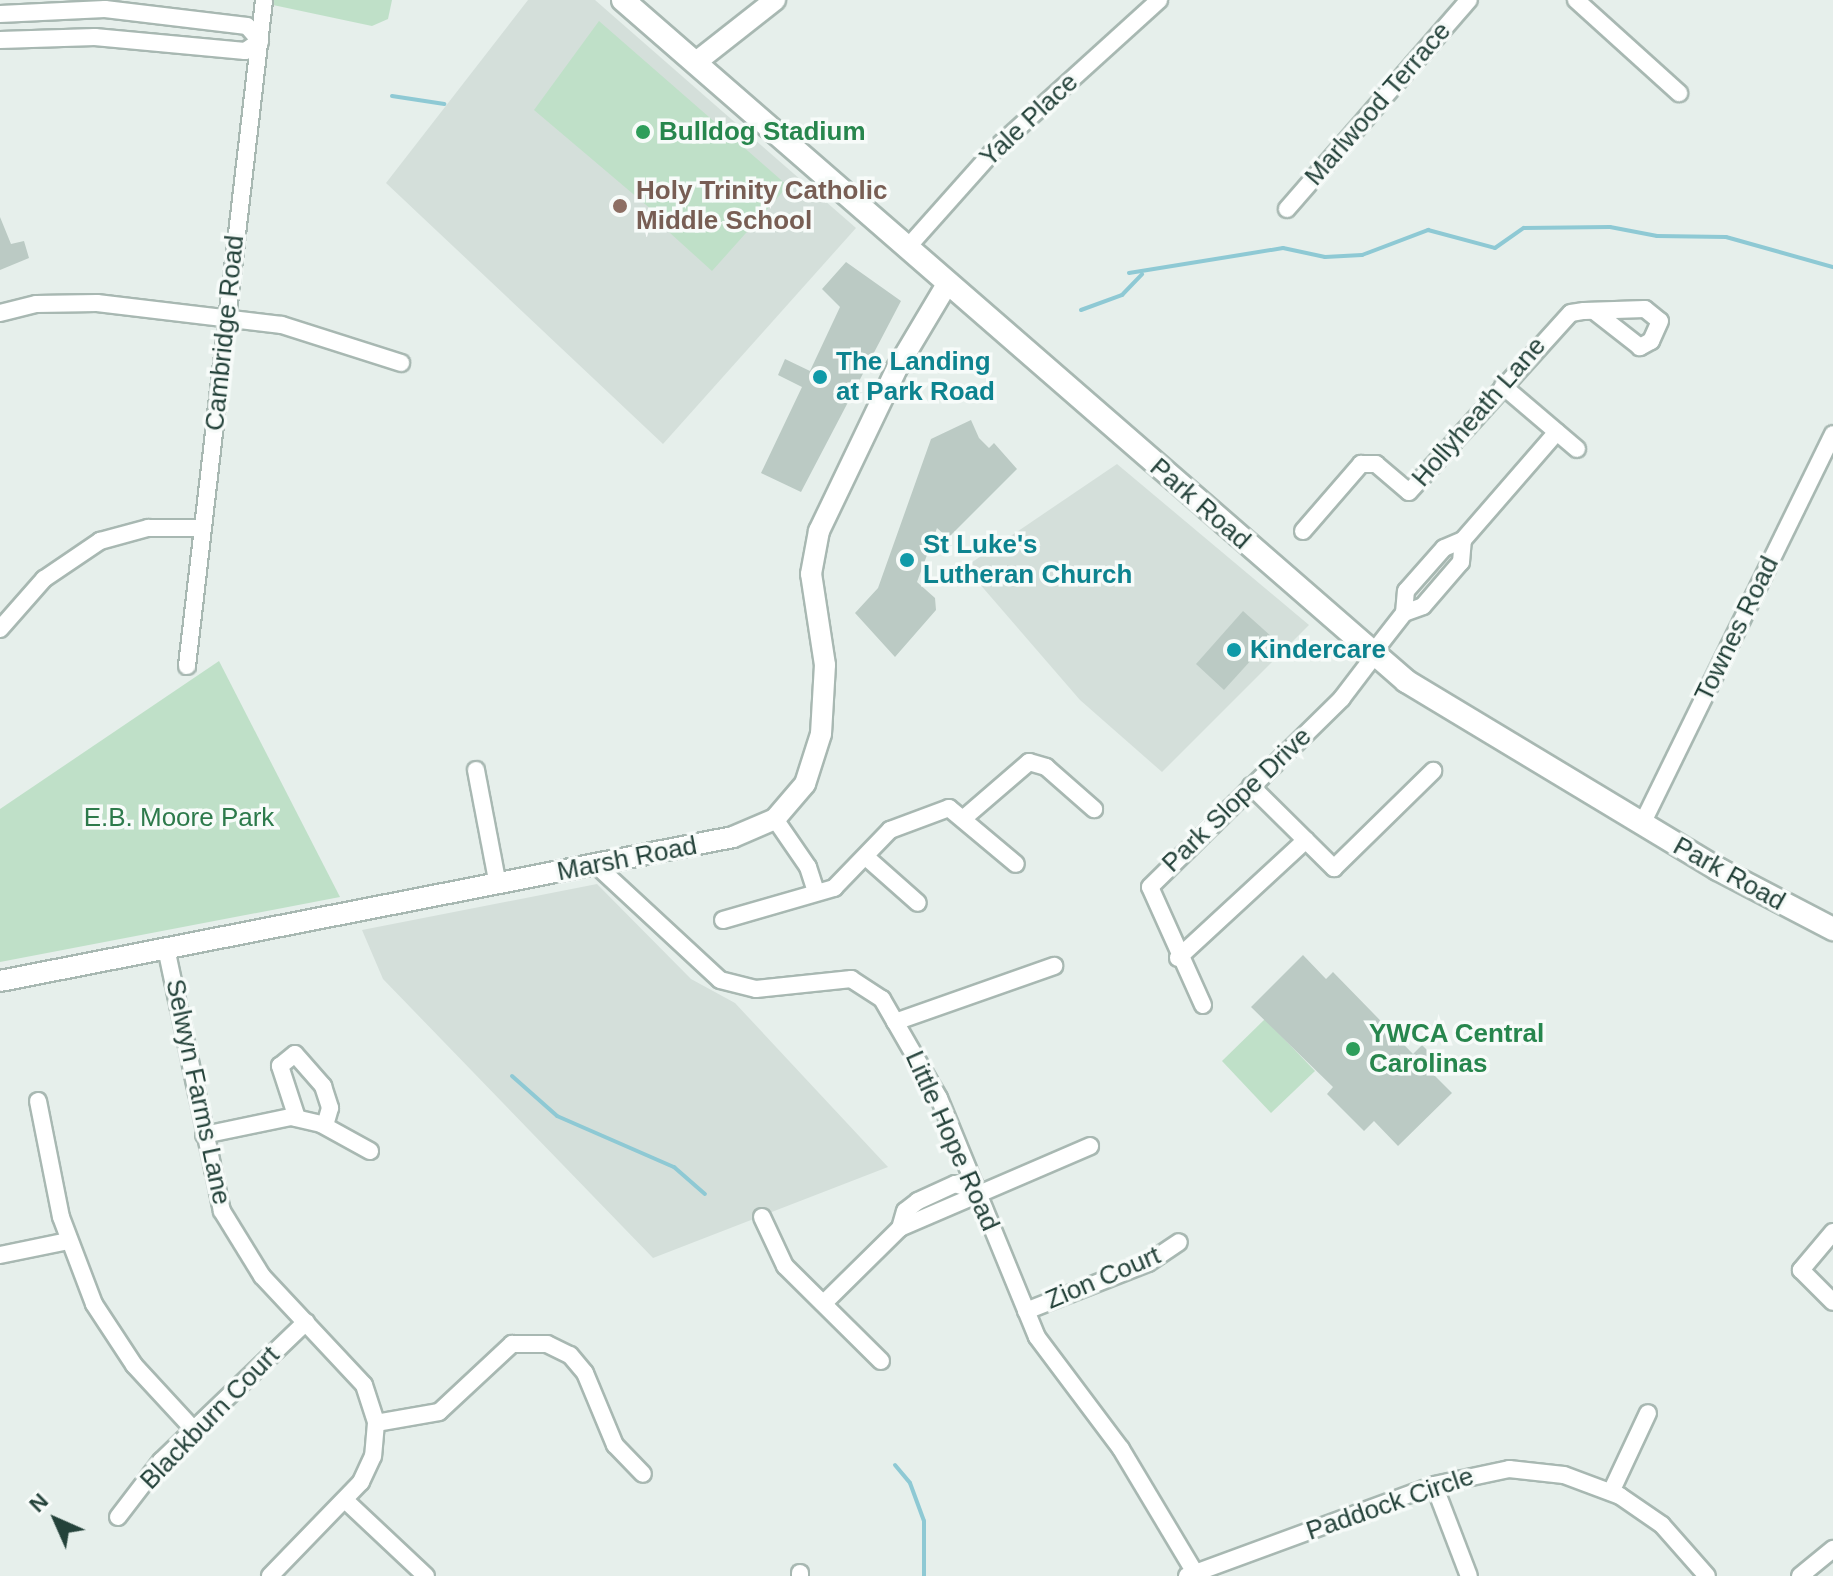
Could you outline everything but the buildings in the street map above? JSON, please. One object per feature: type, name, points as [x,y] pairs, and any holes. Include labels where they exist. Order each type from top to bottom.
[{"type":"main road","name":"Park Road","points":[[623,0],[1373,655],[1448,710],[1642,824],[1833,929]]},
{"type":"street","name":"Cambridge Road","points":[[187,666],[264,0]]},
{"type":"street","points":[[695,63],[775,0]]},
{"type":"street","name":"Yale Place","points":[[907,248],[996,148],[1159,0]]},
{"type":"street","name":"Marlwood Terrace","points":[[1287,209],[1469,0]]},
{"type":"street","points":[[1576,0],[1679,93]]},
{"type":"street","points":[[0,14],[105,9],[247,26],[260,41],[245,51],[95,37],[0,40]]},
{"type":"street","name":"Marsh Road","points":[[0,981],[733,837],[775,819],[805,784],[821,734],[825,665],[812,596],[813,552],[897,368],[943,280]]},
{"type":"street","points":[[0,313],[66,302],[226,318],[313,332],[401,363]]},
{"type":"street","name":"Hollyheath Lane","points":[[1303,531],[1361,464],[1376,464],[1409,492],[1557,323],[1571,313],[1594,311]]},
{"type":"street","points":[[1503,386],[1577,449]]},
{"type":"street","name":"Park Slope Drive","points":[[1203,1005],[1178,958],[1150,887],[1342,698],[1404,613],[1406,591],[1444,548],[1463,540],[1557,432]]},
{"type":"street","name":"Townes Road","points":[[1642,824],[1833,434]]},
{"type":"street","points":[[0,629],[44,579],[100,541],[148,528],[203,528]]},
{"type":"street","points":[[964,818],[1021,765],[1035,761],[1094,809]]},
{"type":"street","points":[[476,770],[498,885]]},
{"type":"street","points":[[1251,786],[1334,868],[1433,771]]},
{"type":"street","points":[[723,920],[834,888],[897,827],[949,808],[1016,864]]},
{"type":"street","points":[[775,819],[808,867],[816,892]]},
{"type":"street","points":[[1178,958],[1306,840]]},
{"type":"street","points":[[866,857],[918,903]]},
{"type":"street","name":"Little Hope Road","points":[[596,865],[720,980],[756,989],[851,979],[871,989],[895,1022],[939,1098],[1026,1311],[1052,1362],[1121,1449],[1193,1575]]},
{"type":"street","name":"Selwyn Farms Lane","points":[[166,948],[213,1183],[235,1237],[364,1385],[376,1423],[366,1474],[345,1500],[270,1576]]},
{"type":"street","points":[[895,1022],[1054,966]]},
{"type":"street","points":[[297,1118],[280,1066],[295,1054],[323,1086],[330,1108],[325,1125]]},
{"type":"street","points":[[38,1101],[68,1241],[113,1336],[193,1429]]},
{"type":"street","points":[[204,1135],[297,1118],[325,1125],[370,1151]]},
{"type":"street","points":[[824,1303],[900,1228],[905,1211],[918,1201],[955,1184],[978,1191],[1090,1146]]},
{"type":"street","points":[[762,1217],[785,1266],[881,1361]]},
{"type":"street","points":[[1833,1232],[1801,1270],[1833,1302]]},
{"type":"street","points":[[0,1255],[68,1241]]},
{"type":"street","name":"Zion Court","points":[[1026,1311],[1148,1263],[1179,1242]]},
{"type":"street","name":"Blackburn Court","points":[[118,1517],[193,1429],[306,1322]]},
{"type":"street","points":[[376,1423],[439,1412],[512,1344],[547,1344],[570,1355],[585,1373],[615,1445],[643,1474]]},
{"type":"street","points":[[1611,1492],[1648,1413]]},
{"type":"street","name":"Paddock Circle","points":[[1193,1575],[1434,1485],[1522,1470],[1611,1492],[1662,1525],[1707,1576]]},
{"type":"street","points":[[1434,1485],[1469,1576]]},
{"type":"street","points":[[345,1500],[426,1576]]},
{"type":"street","points":[[1800,1576],[1833,1549]]},
{"type":"shaded area","name":"Holy Trinity Catholic Middle School","points":[[528,0],[595,0],[856,228],[663,444],[386,183]]},
{"type":"shaded area","points":[[1117,464],[1309,625],[1162,772],[1080,700],[965,567]]},
{"type":"shaded area","points":[[597,884],[691,979],[735,1003],[888,1167],[653,1258],[383,979],[362,930]]},
{"type":"green space","points":[[273,0],[392,0],[388,19],[372,26],[273,5]]},
{"type":"green space","name":"Bulldog Stadium","points":[[599,21],[788,186],[712,271],[649,214],[652,210],[534,110]]},
{"type":"green space","name":"E.B. Moore Park","points":[[219,661],[340,897],[0,962],[0,809]]},
{"type":"green space","points":[[1265,1019],[1315,1071],[1271,1113],[1222,1061]]},
{"type":"waterway","points":[[392,96],[444,104]]},
{"type":"waterway","points":[[1129,273],[1283,248],[1325,257],[1362,255],[1428,230],[1495,248],[1524,228],[1610,227],[1657,236],[1726,237],[1833,267]]},
{"type":"waterway","points":[[1081,310],[1122,295],[1142,274]]},
{"type":"waterway","points":[[512,1076],[557,1116],[674,1167],[705,1194]]},
{"type":"waterway","points":[[895,1465],[910,1483],[924,1521],[924,1576]]},
{"type":"place","name":"Bulldog Stadium","points":[[643,132]]},
{"type":"place","name":"Holy Trinity Catholic Middle School","points":[[620,206]]},
{"type":"place","name":"The Landing at Park Road","points":[[820,377]]},
{"type":"place","name":"St Luke's Lutheran Church","points":[[907,560]]},
{"type":"place","name":"Kindercare","points":[[1234,650]]},
{"type":"place","name":"YWCA Central Carolinas","points":[[1353,1049]]}]
